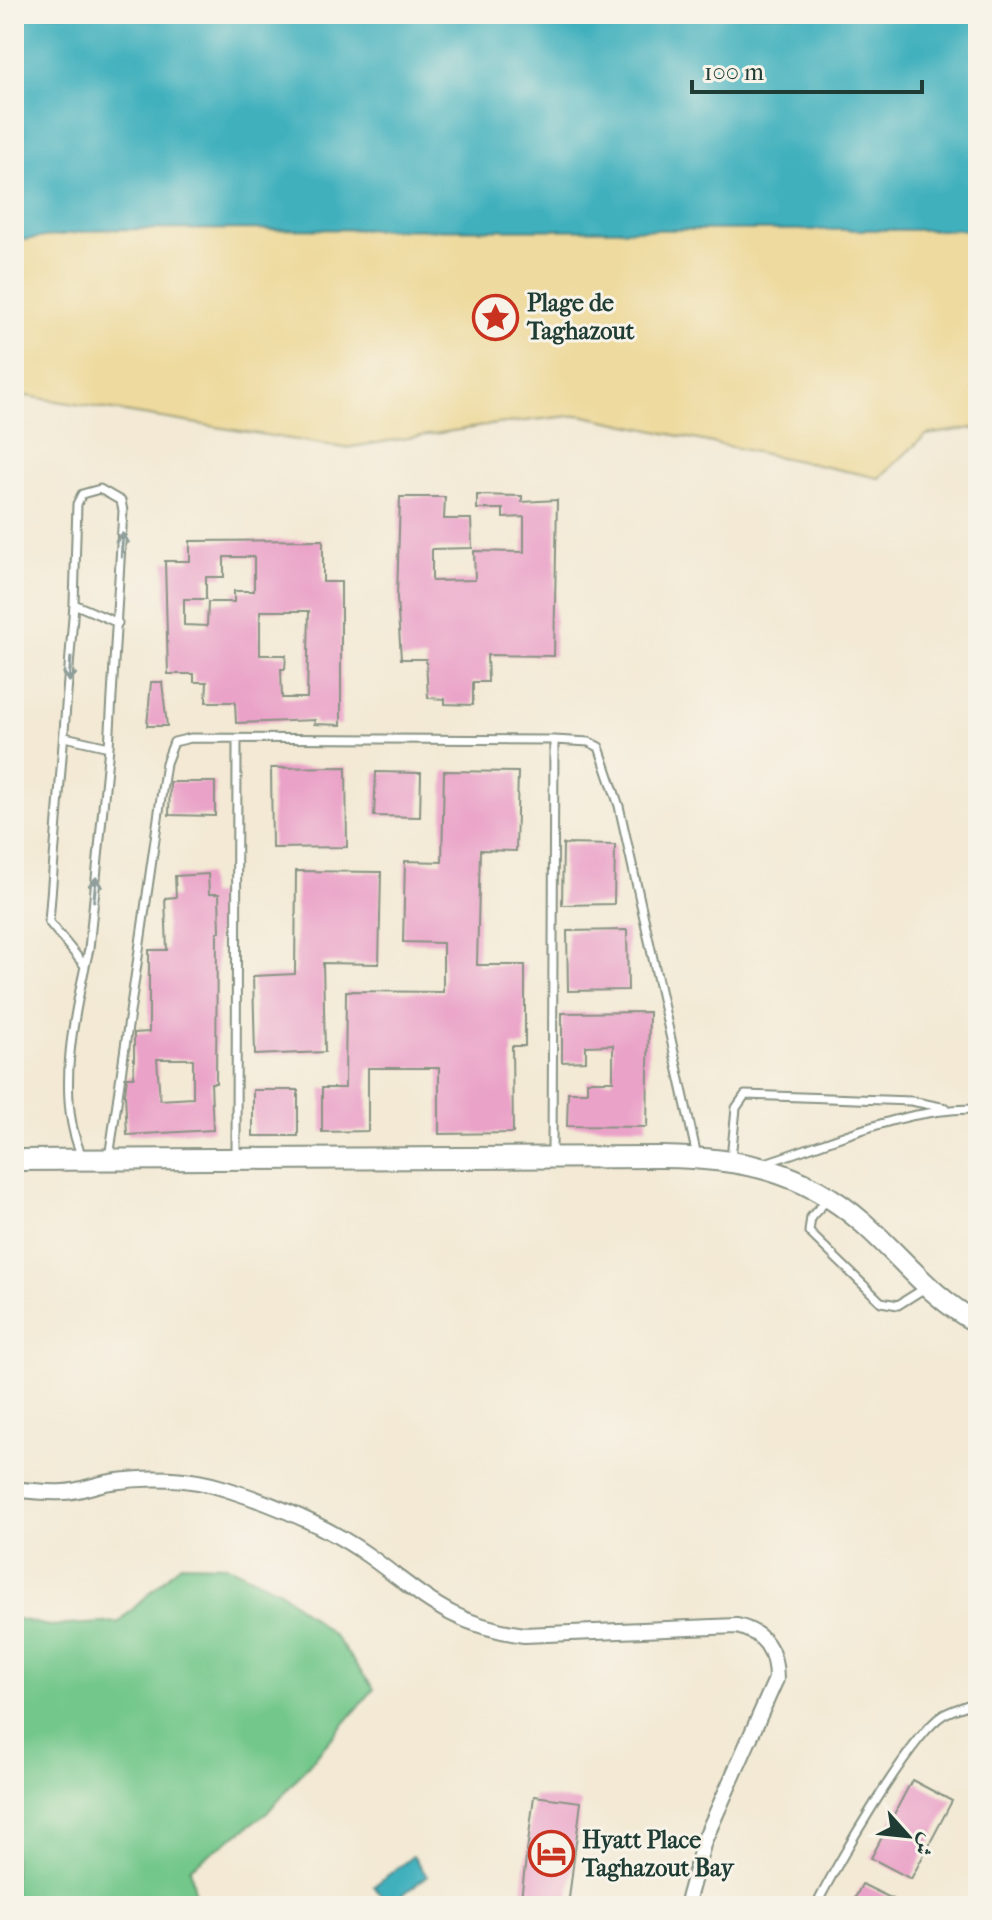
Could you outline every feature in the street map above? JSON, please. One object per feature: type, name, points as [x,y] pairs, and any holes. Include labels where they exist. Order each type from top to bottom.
[{"type":"street","points":[[14,1160],[552,1157],[697,1158],[759,1165],[830,1197],[863,1223],[927,1286],[978,1323]]},
{"type":"street","points":[[14,1489],[66,1492],[111,1482],[170,1478],[222,1487],[320,1526],[369,1556],[436,1607],[471,1625],[496,1631],[524,1635],[737,1626],[761,1635],[774,1655],[776,1679],[704,1841],[686,1906]]},
{"type":"lane","points":[[84,1159],[74,1140],[70,1072],[74,1013],[85,966],[109,747],[123,511],[121,501],[100,489],[82,494],[77,504],[74,604],[49,922],[85,966]]},
{"type":"lane","points":[[74,604],[118,623]]},
{"type":"lane","points":[[65,737],[109,747]]},
{"type":"lane","points":[[109,1158],[168,754],[174,742],[183,738],[554,740],[589,742],[604,754],[619,806],[697,1158]]},
{"type":"lane","points":[[236,1159],[237,740]]},
{"type":"lane","points":[[552,1157],[554,740]]},
{"type":"lane","points":[[731,1161],[736,1108],[745,1095],[911,1101],[946,1108],[978,1109]]},
{"type":"lane","points":[[759,1165],[910,1115],[946,1108]]},
{"type":"lane","points":[[830,1197],[811,1217],[809,1232],[881,1302],[898,1305],[927,1286]]},
{"type":"lane","points":[[816,1906],[832,1872],[917,1741],[942,1715],[978,1701]]},
{"type":"green space","points":[[181,1564],[226,1565],[280,1591],[335,1637],[374,1689],[267,1813],[190,1868],[198,1906],[14,1906],[14,1618],[49,1626],[119,1622]]},
{"type":"sand","name":"Plage de Taghazout","points":[[106,229],[978,230],[978,434],[973,428],[926,435],[879,478],[580,415],[497,424],[345,448],[14,394],[14,241]]},
{"type":"water","points":[[14,14],[978,14],[978,230],[106,229],[14,241]]},
{"type":"water","points":[[413,1856],[427,1876],[397,1899],[401,1906],[378,1906],[385,1901],[374,1886]]},
{"type":"building","points":[[477,495],[522,496],[522,502],[557,500],[554,656],[487,655],[488,682],[473,682],[473,705],[445,704],[445,699],[428,698],[426,659],[401,659],[397,598],[400,497],[445,497],[444,519],[471,519],[472,548],[432,549],[432,581],[475,580],[474,551],[524,552],[524,517],[503,518],[503,509],[477,509]]},
{"type":"building","points":[[323,540],[323,582],[341,582],[341,725],[314,724],[315,720],[236,723],[235,702],[206,702],[207,682],[194,682],[194,674],[168,674],[165,561],[190,561],[190,541]],"holes":[[[224,557],[254,557],[254,591],[234,591],[234,602],[208,602],[207,626],[184,625],[184,599],[206,599],[206,577],[224,577]],[[260,611],[309,611],[307,698],[282,698],[281,669],[285,669],[286,655],[260,655]]]},
{"type":"building","points":[[151,682],[162,682],[167,726],[147,726]]},
{"type":"building","points":[[346,767],[347,847],[272,848],[271,768]]},
{"type":"building","points":[[444,771],[518,772],[516,851],[480,850],[477,965],[525,965],[525,1046],[512,1046],[513,1133],[439,1134],[439,1068],[368,1068],[368,1131],[322,1132],[322,1088],[345,1088],[346,991],[443,992],[443,943],[403,942],[405,861],[442,862]]},
{"type":"building","points":[[376,772],[421,773],[420,817],[374,816]]},
{"type":"building","points":[[170,782],[215,782],[215,816],[169,815]]},
{"type":"building","points":[[563,844],[615,845],[614,904],[562,905]]},
{"type":"building","points":[[296,871],[381,872],[379,964],[323,963],[325,1052],[255,1055],[253,976],[295,974]]},
{"type":"building","points":[[208,874],[209,894],[219,894],[216,1083],[211,1083],[213,1130],[127,1135],[125,1094],[127,1077],[134,1077],[134,1033],[149,1032],[149,950],[167,950],[165,898],[176,897],[175,876]],"holes":[[[157,1059],[193,1059],[193,1098],[160,1100]]]},
{"type":"building","points":[[627,930],[628,990],[568,991],[567,931]]},
{"type":"building","points":[[649,1012],[647,1127],[567,1126],[568,1092],[587,1092],[587,1081],[613,1081],[613,1045],[586,1046],[586,1061],[562,1062],[562,1013]]},
{"type":"building","points":[[253,1090],[298,1090],[298,1136],[253,1136]]},
{"type":"building","points":[[912,1780],[952,1801],[911,1879],[871,1858]]},
{"type":"building","name":"Hyatt Place Taghazout Bay","points":[[534,1796],[581,1802],[568,1906],[520,1906]]},
{"type":"building","points":[[862,1884],[907,1906],[851,1906]]},
{"type":"place","name":"Plage de Taghazout","points":[[496,317]]},
{"type":"place","name":"Hyatt Place Taghazout Bay","points":[[551,1854]]}]
